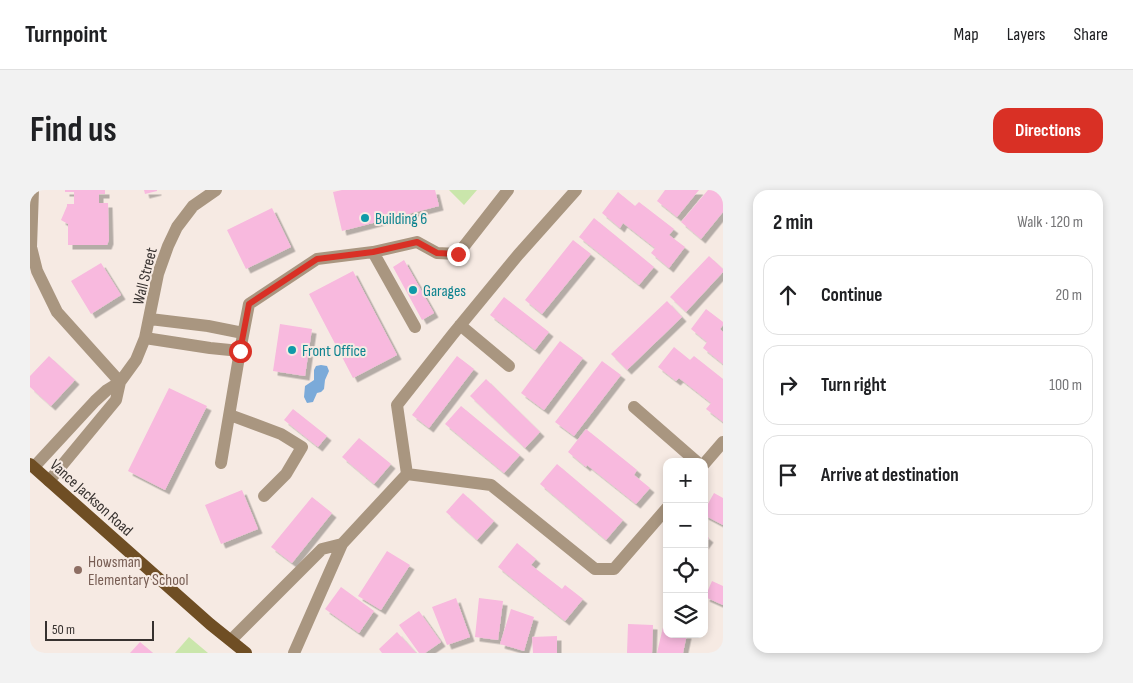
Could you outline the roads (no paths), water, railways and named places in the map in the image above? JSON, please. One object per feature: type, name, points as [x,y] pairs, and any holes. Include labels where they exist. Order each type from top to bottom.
[{"type":"main road","name":"Vance Jackson Road","points":[[32,466],[210,624],[246,653]]},
{"type":"street","points":[[33,190],[31,247],[37,271],[57,312],[120,382]]},
{"type":"street","name":"Wall Street","points":[[32,466],[95,401],[120,382],[136,360],[145,338],[161,266],[168,246],[177,227],[193,206],[216,190]]},
{"type":"street","points":[[221,463],[249,304],[317,259],[373,252],[417,242],[437,253],[458,254],[508,190]]},
{"type":"street","points":[[408,474],[397,405],[518,255],[576,190]]},
{"type":"street","points":[[373,252],[415,327]]},
{"type":"street","points":[[150,319],[208,326],[243,333]]},
{"type":"street","points":[[460,325],[509,366]]},
{"type":"street","points":[[145,338],[240,351]]},
{"type":"street","name":"Wall Street","points":[[49,481],[116,400],[120,382]]},
{"type":"street","points":[[634,407],[692,458]]},
{"type":"street","points":[[230,416],[281,434],[302,447],[286,474],[264,496]]},
{"type":"street","points":[[708,459],[723,442]]},
{"type":"street","points":[[408,474],[492,485],[594,569],[614,569],[663,513]]},
{"type":"street","points":[[294,653],[342,544],[408,474]]},
{"type":"street","points":[[231,640],[322,549],[342,544]]},
{"type":"water","points":[[316,366],[327,366],[329,371],[324,389],[317,393],[313,402],[307,403],[304,397],[305,386],[314,380],[314,370]]},
{"type":"place","name":"Building 6","points":[[365,218]]},
{"type":"place","name":"Garages","points":[[413,290]]},
{"type":"place","name":"Front Office","points":[[292,350]]},
{"type":"place","name":"Howsman Elementary School","points":[[78,570]]}]
